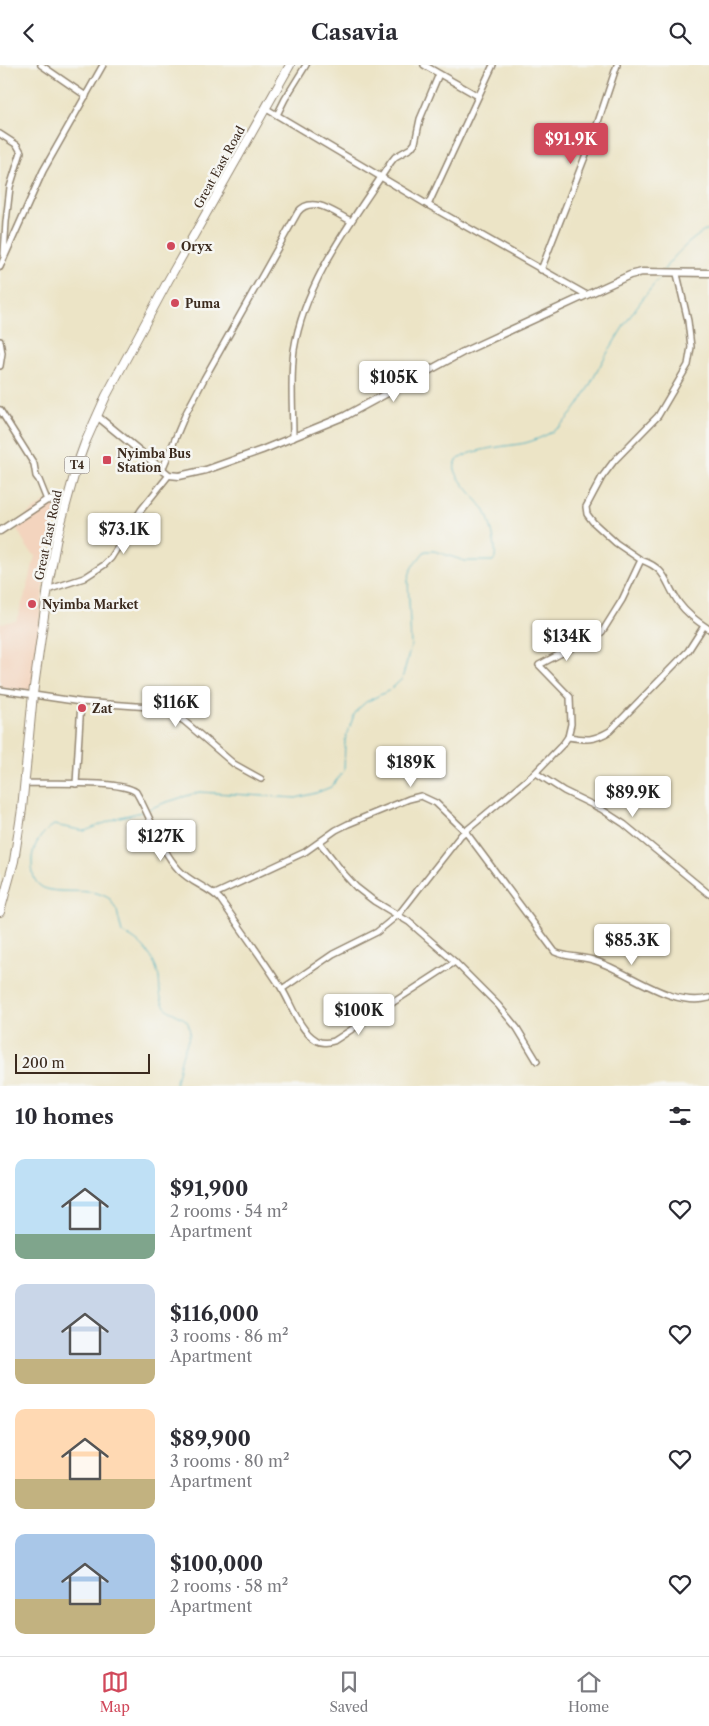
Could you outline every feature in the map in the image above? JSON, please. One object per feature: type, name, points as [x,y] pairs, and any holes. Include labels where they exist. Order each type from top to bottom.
[{"type":"highway","name":"Great East Road","points":[[0,911],[14,861],[47,590],[65,502],[76,465],[97,416],[168,279],[290,65]]},
{"type":"street","points":[[41,65],[86,96]]},
{"type":"street","points":[[0,267],[43,171],[103,65]]},
{"type":"street","points":[[277,115],[284,99],[306,65]]},
{"type":"street","points":[[424,65],[478,96]]},
{"type":"street","points":[[428,205],[493,65]]},
{"type":"street","points":[[541,270],[617,65]]},
{"type":"street","points":[[293,438],[293,367],[299,326],[336,243],[395,157],[411,149],[415,143],[420,119],[440,74]]},
{"type":"street","points":[[265,108],[428,205],[585,294]]},
{"type":"street","points":[[0,134],[18,145],[21,152],[10,187],[4,257]]},
{"type":"street","points":[[162,470],[186,413],[204,379],[301,208],[315,203],[351,221]]},
{"type":"street","points":[[97,416],[169,475],[179,476],[206,470],[293,438],[368,405],[463,352],[585,294],[630,275],[642,272],[677,274],[689,271],[709,273]]},
{"type":"street","points":[[568,737],[590,740],[598,739],[610,731],[688,651],[707,627],[693,618],[678,602],[660,570],[616,543],[587,514],[586,507],[602,477],[614,461],[658,416],[688,365],[691,347],[688,321],[677,274]]},
{"type":"street","points":[[0,341],[2,353],[0,366]]},
{"type":"street","points":[[0,410],[34,465],[36,476],[47,500]]},
{"type":"street","points":[[47,590],[84,578],[104,565],[141,510],[169,475]]},
{"type":"street","points":[[0,531],[47,500],[65,502]]},
{"type":"street","points":[[282,989],[333,954],[377,931],[399,914],[465,831],[536,773],[556,752],[568,737],[572,724],[570,697],[539,665],[602,632],[622,601],[641,560]]},
{"type":"street","points":[[0,690],[81,702],[162,708],[184,721],[234,764],[262,779]]},
{"type":"street","points":[[76,784],[81,702]]},
{"type":"street","points":[[536,773],[564,791],[601,809],[624,824],[709,894]]},
{"type":"street","points":[[25,783],[110,784],[136,792],[170,858],[189,879],[215,894],[282,989],[308,1033],[316,1041],[327,1043],[334,1041],[455,962]]},
{"type":"street","points":[[215,894],[283,863],[320,843],[336,830],[348,824],[418,796],[425,797],[436,803],[465,831],[554,952],[603,964],[673,996],[694,1000],[709,997]]},
{"type":"street","points":[[320,843],[344,875],[356,887],[374,901],[399,914],[455,962],[505,1012],[537,1061]]},
{"type":"shaded area","name":"Nyimba Market","points":[[47,501],[58,504],[46,564],[32,692],[0,688],[0,623],[16,621],[28,586],[35,556],[27,547],[16,527],[29,513]]},
{"type":"waterway","points":[[664,270],[684,247],[709,229]]},
{"type":"waterway","points":[[149,809],[199,792],[296,798],[331,787],[344,771],[345,740],[354,715],[366,702],[390,690],[402,679],[411,646],[408,579],[412,567],[425,551],[434,551],[465,561],[493,561],[495,558],[494,541],[487,515],[457,475],[455,464],[466,455],[538,439],[560,426],[582,399],[631,315],[661,277]]},
{"type":"waterway","points":[[142,812],[120,817],[85,831],[54,825],[42,835],[36,844],[32,859],[32,869],[35,880],[43,888],[55,891],[83,891],[102,895],[110,899],[117,911],[122,933],[135,940],[151,957],[159,978],[162,1002],[170,1011],[185,1019],[190,1030],[175,1086]]},
{"type":"place","name":"Oryx","points":[[171,246]]},
{"type":"place","name":"Puma","points":[[175,303]]},
{"type":"place","name":"Nyimba Bus Station","points":[[107,460]]},
{"type":"place","name":"Nyimba Market","points":[[32,604]]},
{"type":"place","name":"Zat","points":[[82,708]]}]
